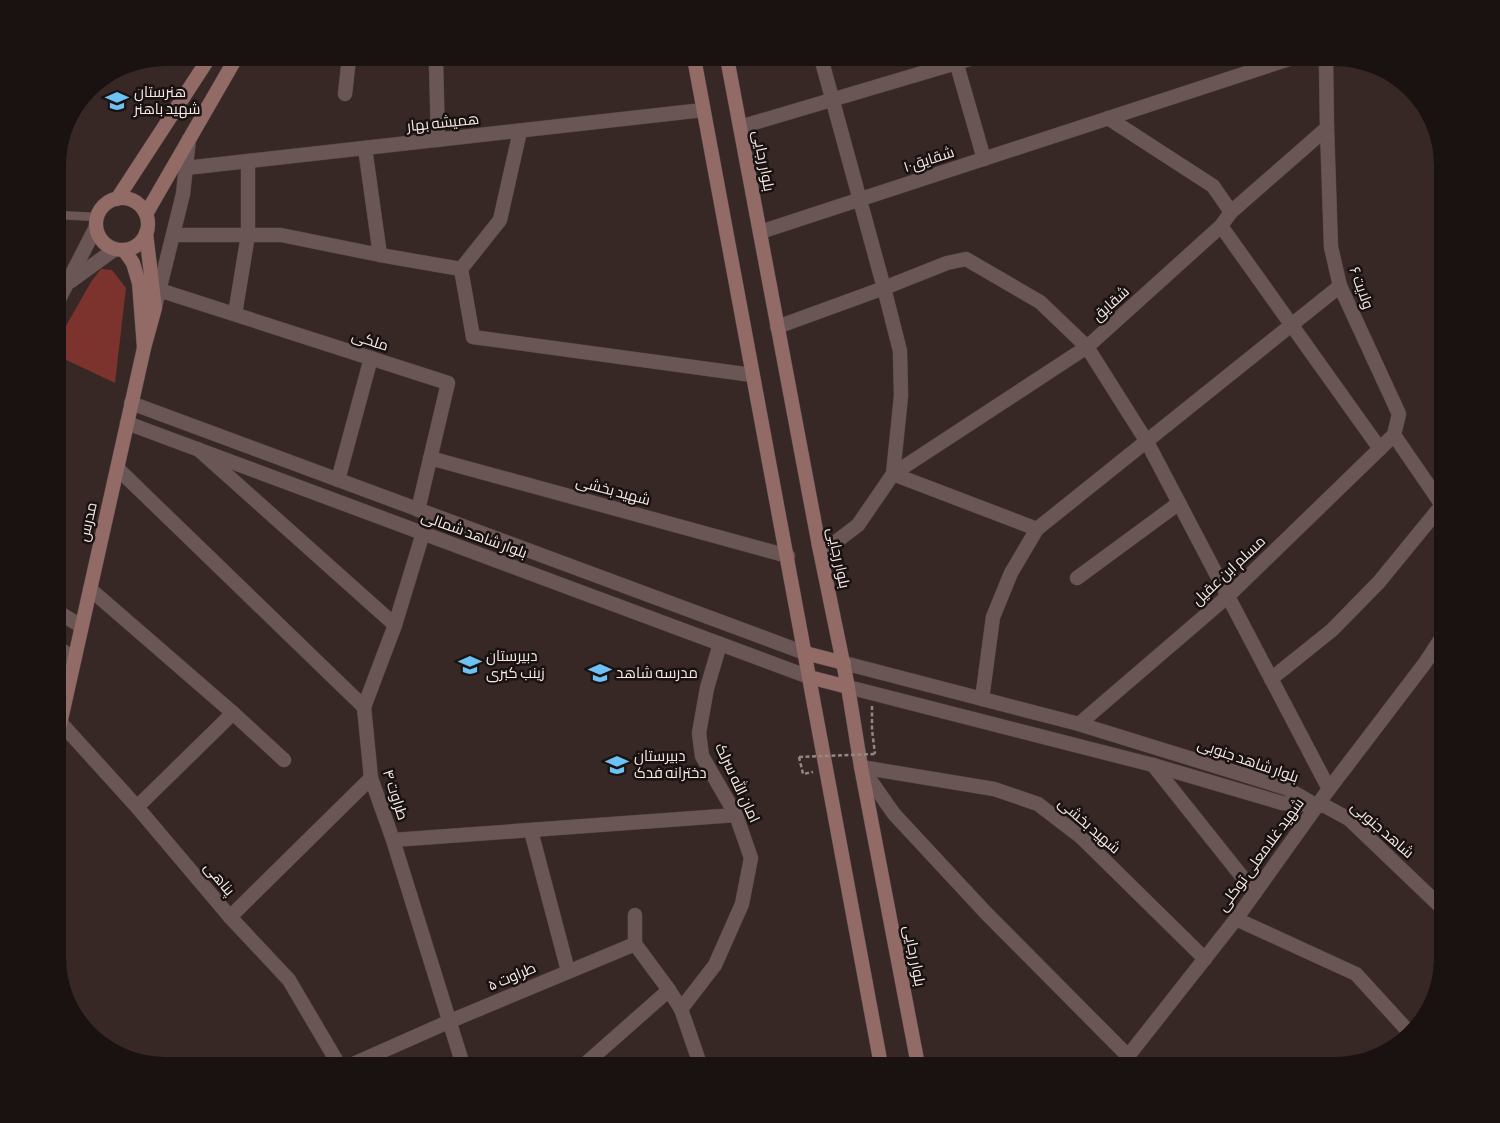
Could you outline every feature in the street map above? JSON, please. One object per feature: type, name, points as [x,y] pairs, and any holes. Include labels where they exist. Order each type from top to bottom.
[{"type":"main road","points":[[117,198],[204,66]]},
{"type":"main road","points":[[146,214],[231,66]]},
{"type":"main road","points":[[696,66],[752,374],[788,556],[879,1057]]},
{"type":"main road","name":"بلوار رجایی","points":[[729,66],[819,546],[844,663],[860,767],[916,1057]]},
{"type":"main road","points":[[117,198],[126,198],[134,201],[146,214],[148,224],[146,233],[134,247],[119,249],[106,244],[99,237],[97,222],[104,205],[117,198]]},
{"type":"main road","name":"مدرس","points":[[66,695],[131,403],[155,308],[146,233]]},
{"type":"main road","name":"مدرس","points":[[119,249],[134,264],[139,283],[144,348]]},
{"type":"main road","points":[[805,653],[844,663]]},
{"type":"main road","points":[[809,677],[848,687]]},
{"type":"street","points":[[345,94],[348,66]]},
{"type":"street","points":[[436,66],[438,140]]},
{"type":"street","points":[[819,546],[833,544],[858,525],[893,474],[901,396],[900,351],[823,66]]},
{"type":"street","points":[[740,127],[833,100],[938,66]]},
{"type":"street","points":[[958,66],[984,159]]},
{"type":"street","name":"شقایق۱۰","points":[[760,232],[1267,66]]},
{"type":"street","name":"ولایت ۶","points":[[1326,66],[1326,128],[1331,246],[1340,286],[1399,414],[1394,435]]},
{"type":"street","name":"همیشه بهار","points":[[186,168],[704,110]]},
{"type":"street","points":[[1108,118],[1214,186],[1232,212]]},
{"type":"street","name":"شقایق","points":[[893,474],[1087,348],[1221,226],[1232,212],[1326,128]]},
{"type":"street","points":[[520,131],[500,220],[461,270],[473,337],[752,374]]},
{"type":"street","points":[[155,308],[183,194],[189,139]]},
{"type":"street","points":[[365,148],[380,255]]},
{"type":"street","points":[[234,314],[248,235],[248,161]]},
{"type":"street","points":[[66,287],[97,222]]},
{"type":"street","points":[[1221,226],[1380,449]]},
{"type":"street","points":[[173,235],[281,235],[461,270]]},
{"type":"street","points":[[68,283],[119,249]]},
{"type":"street","points":[[777,327],[947,263],[966,259],[1040,302],[1087,348],[1147,442],[1329,788]]},
{"type":"street","points":[[982,699],[993,617],[1011,573],[1037,529],[1340,286]]},
{"type":"street","name":"ملکی","points":[[159,290],[448,383],[418,510]]},
{"type":"street","points":[[338,480],[371,358]]},
{"type":"street","name":"بلوار شاهد شمالی","points":[[131,403],[805,653]]},
{"type":"street","name":"بلوار شاهد شمالی","points":[[127,423],[809,677]]},
{"type":"street","points":[[1394,435],[1434,493]]},
{"type":"street","name":"مسلم ابن عقیل","points":[[1079,724],[1228,596],[1394,435]]},
{"type":"street","points":[[198,450],[395,625]]},
{"type":"street","name":"شهید بخشی","points":[[430,458],[788,556]]},
{"type":"street","points":[[117,468],[364,707]]},
{"type":"street","points":[[893,474],[1037,529]]},
{"type":"street","points":[[1077,578],[1179,503]]},
{"type":"street","points":[[1271,678],[1332,630],[1378,582],[1434,515]]},
{"type":"street","name":"طراوت ۴","points":[[423,533],[395,625],[364,707],[370,778],[393,840],[460,1057]]},
{"type":"street","points":[[90,589],[233,713],[284,760]]},
{"type":"street","points":[[66,617],[81,626]]},
{"type":"street","name":"امان الله سرلک","points":[[681,1009],[715,965],[742,904],[751,858],[736,815],[702,756],[699,733],[707,688],[720,644]]},
{"type":"street","name":"شهید غلامعلی توکلی","points":[[1128,1057],[1236,919],[1329,788],[1434,650]]},
{"type":"street","points":[[66,653],[74,658]]},
{"type":"street","name":"بلوار شاهد جنوبی","points":[[844,663],[1079,724],[1286,788],[1317,806]]},
{"type":"street","name":"بلوار شاهد جنوبی","points":[[848,687],[1153,766],[1282,803],[1317,806]]},
{"type":"street","points":[[136,807],[233,713]]},
{"type":"street","name":"پناهی","points":[[66,734],[136,807],[230,917],[289,980],[334,1057]]},
{"type":"street","points":[[1153,766],[1255,893]]},
{"type":"street","points":[[860,767],[894,814],[1121,1057]]},
{"type":"street","name":"شهید بخشی","points":[[860,767],[994,789],[1038,804],[1081,837],[1205,959]]},
{"type":"street","points":[[230,917],[370,778]]},
{"type":"street","name":"شاهد جنوبی","points":[[1317,806],[1325,806],[1349,819],[1434,900]]},
{"type":"street","points":[[393,840],[736,815]]},
{"type":"street","points":[[531,831],[568,971]]},
{"type":"street","points":[[635,915],[635,944],[670,990],[681,1009],[696,1057]]},
{"type":"street","points":[[1236,919],[1356,974],[1406,1027]]},
{"type":"street","name":"طراوت ۵","points":[[371,1057],[448,1022],[635,944]]},
{"type":"street","points":[[594,1057],[670,990]]},
{"type":"lane","points":[[66,216],[97,222]]},
{"type":"path","points":[[803,774],[799,757],[875,754],[872,730],[872,693]]},
{"type":"shaded area","points":[[101,269],[112,270],[126,288],[115,383],[66,360],[66,326],[91,282]]},
{"type":"place","name":"هنرستان شهید باهنر","points":[[117,101]]},
{"type":"place","name":"دبیرستان زینب کبری","points":[[470,665]]},
{"type":"place","name":"مدرسه شاهد","points":[[600,673]]},
{"type":"place","name":"دبیرستان دخترانه فدک","points":[[617,765]]}]
